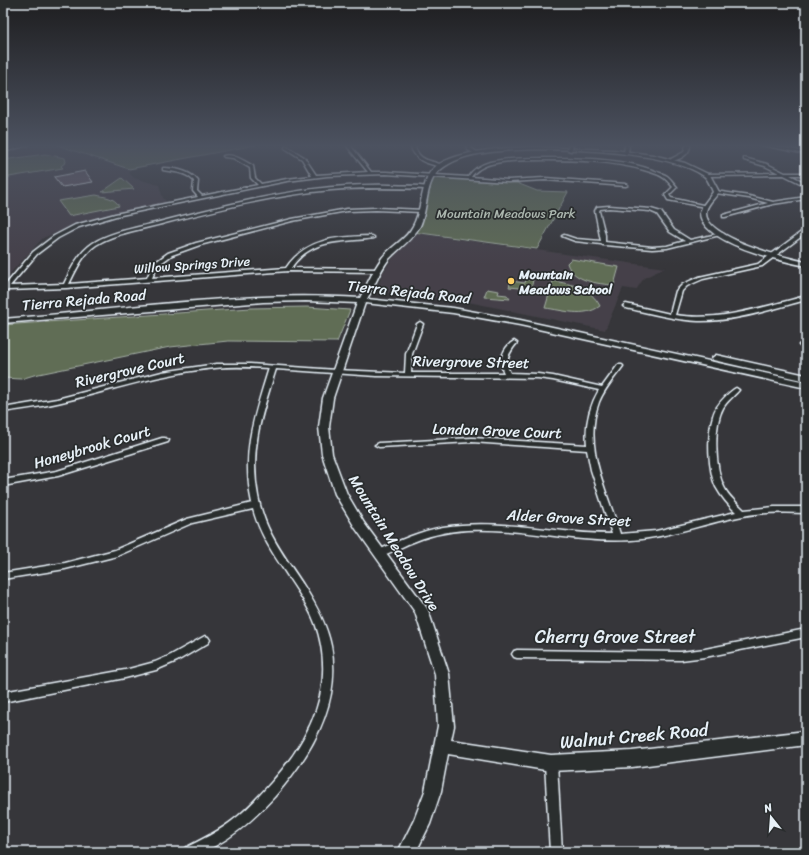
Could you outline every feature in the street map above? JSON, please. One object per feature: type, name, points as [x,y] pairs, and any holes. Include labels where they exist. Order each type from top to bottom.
[{"type":"street","points":[[196,185],[195,191],[201,197]]},
{"type":"street","points":[[5,290],[35,253],[56,237],[69,230],[109,217],[260,185]]},
{"type":"street","name":"Mountain Meadow Drive","points":[[408,852],[421,824],[433,791],[446,726],[442,674],[421,610],[360,526],[341,494],[325,449],[324,426],[325,409],[336,372],[364,298],[378,271],[392,251],[413,232],[419,222],[429,185]]},
{"type":"street","points":[[674,185],[675,186],[667,194],[669,199],[705,206]]},
{"type":"street","points":[[715,185],[716,192],[705,206],[703,214],[705,221],[722,234],[744,246],[772,256],[806,264]]},
{"type":"street","points":[[66,286],[77,262],[86,250],[97,242],[118,234],[266,198],[304,191],[377,186],[428,188]]},
{"type":"street","points":[[716,192],[749,197],[773,203]]},
{"type":"street","points":[[725,216],[773,203],[806,198]]},
{"type":"street","points":[[603,244],[604,233],[597,218],[597,210],[600,208],[609,207],[654,211],[659,213],[672,231],[688,242]]},
{"type":"street","points":[[149,279],[155,265],[170,254],[198,244],[292,220],[347,210],[376,209],[422,211]]},
{"type":"street","points":[[672,315],[678,291],[685,285],[701,278],[760,264],[806,231]]},
{"type":"street","points":[[564,236],[575,240],[603,244],[652,248],[722,234]]},
{"type":"street","points":[[288,269],[300,253],[315,246],[344,239],[372,237]]},
{"type":"street","name":"Willow Springs Drive","points":[[5,290],[288,269],[378,271]]},
{"type":"street","name":"Tierra Rejada Road","points":[[3,314],[281,294],[326,293],[432,306],[504,318],[806,385]]},
{"type":"street","name":"Tierra Rejada Road","points":[[3,321],[270,300],[364,298],[434,301],[488,309],[806,378]]},
{"type":"street","points":[[626,306],[698,319],[721,318],[806,298]]},
{"type":"street","points":[[408,374],[409,354],[420,324]]},
{"type":"street","points":[[508,375],[504,370],[505,355],[514,343]]},
{"type":"street","name":"Rivergrove Court","points":[[3,410],[57,401],[141,378],[187,369],[225,366],[273,367],[336,372]]},
{"type":"street","points":[[617,537],[590,448],[590,436],[593,409],[604,389],[620,366]]},
{"type":"street","points":[[189,852],[214,840],[232,828],[277,787],[306,746],[316,726],[326,699],[329,683],[328,664],[320,623],[266,534],[256,505],[250,471],[252,445],[273,367]]},
{"type":"street","name":"Rivergrove Street","points":[[336,372],[508,375],[553,378],[604,389]]},
{"type":"street","points":[[736,390],[720,408],[716,415],[714,434],[714,469],[726,497],[742,513]]},
{"type":"street","name":"Honeybrook Court","points":[[3,483],[58,473],[165,440]]},
{"type":"street","name":"London Grove Court","points":[[379,445],[467,440],[590,448]]},
{"type":"street","points":[[3,576],[65,566],[117,553],[190,521],[256,505]]},
{"type":"street","name":"Alder Grove Street","points":[[380,553],[419,536],[443,530],[463,528],[508,529],[617,537],[661,532],[742,513],[773,510],[806,510]]},
{"type":"street","name":"Cherry Grove Street","points":[[517,654],[681,656],[705,653],[806,633]]},
{"type":"street","points":[[3,696],[125,674],[156,666],[174,658],[205,640]]},
{"type":"street","name":"Walnut Creek Road","points":[[442,746],[551,763],[632,759],[806,738]]},
{"type":"street","points":[[551,763],[556,852]]},
{"type":"shaded area","points":[[3,185],[159,185],[163,198],[167,202],[88,220],[43,238],[3,281]]},
{"type":"shaded area","name":"Mountain Meadows School","points":[[415,233],[665,268],[644,278],[636,290],[623,288],[605,330],[468,302],[381,292],[377,289],[383,272],[398,251]]},
{"type":"green space","points":[[112,185],[130,185],[134,189],[102,192]]},
{"type":"green space","name":"Mountain Meadows Park","points":[[428,185],[522,185],[537,191],[568,192],[537,249],[413,232]]},
{"type":"green space","points":[[96,195],[112,199],[119,206],[69,216],[58,201]]},
{"type":"green space","points":[[571,259],[619,267],[614,285],[601,284],[580,278],[574,274],[567,263]]},
{"type":"green space","points":[[526,279],[533,280],[531,289],[509,287],[511,281],[525,283]]},
{"type":"green space","points":[[553,281],[574,285],[586,291],[592,295],[600,306],[587,312],[573,312],[545,308]]},
{"type":"green space","points":[[487,289],[499,291],[498,294],[507,295],[510,299],[484,297]]},
{"type":"green space","points":[[307,307],[350,310],[337,342],[228,341],[170,347],[21,379],[3,378],[3,325],[251,308]]},
{"type":"building","points":[[60,185],[75,185],[62,187]]},
{"type":"place","name":"Mountain Meadows School","points":[[511,281]]}]
